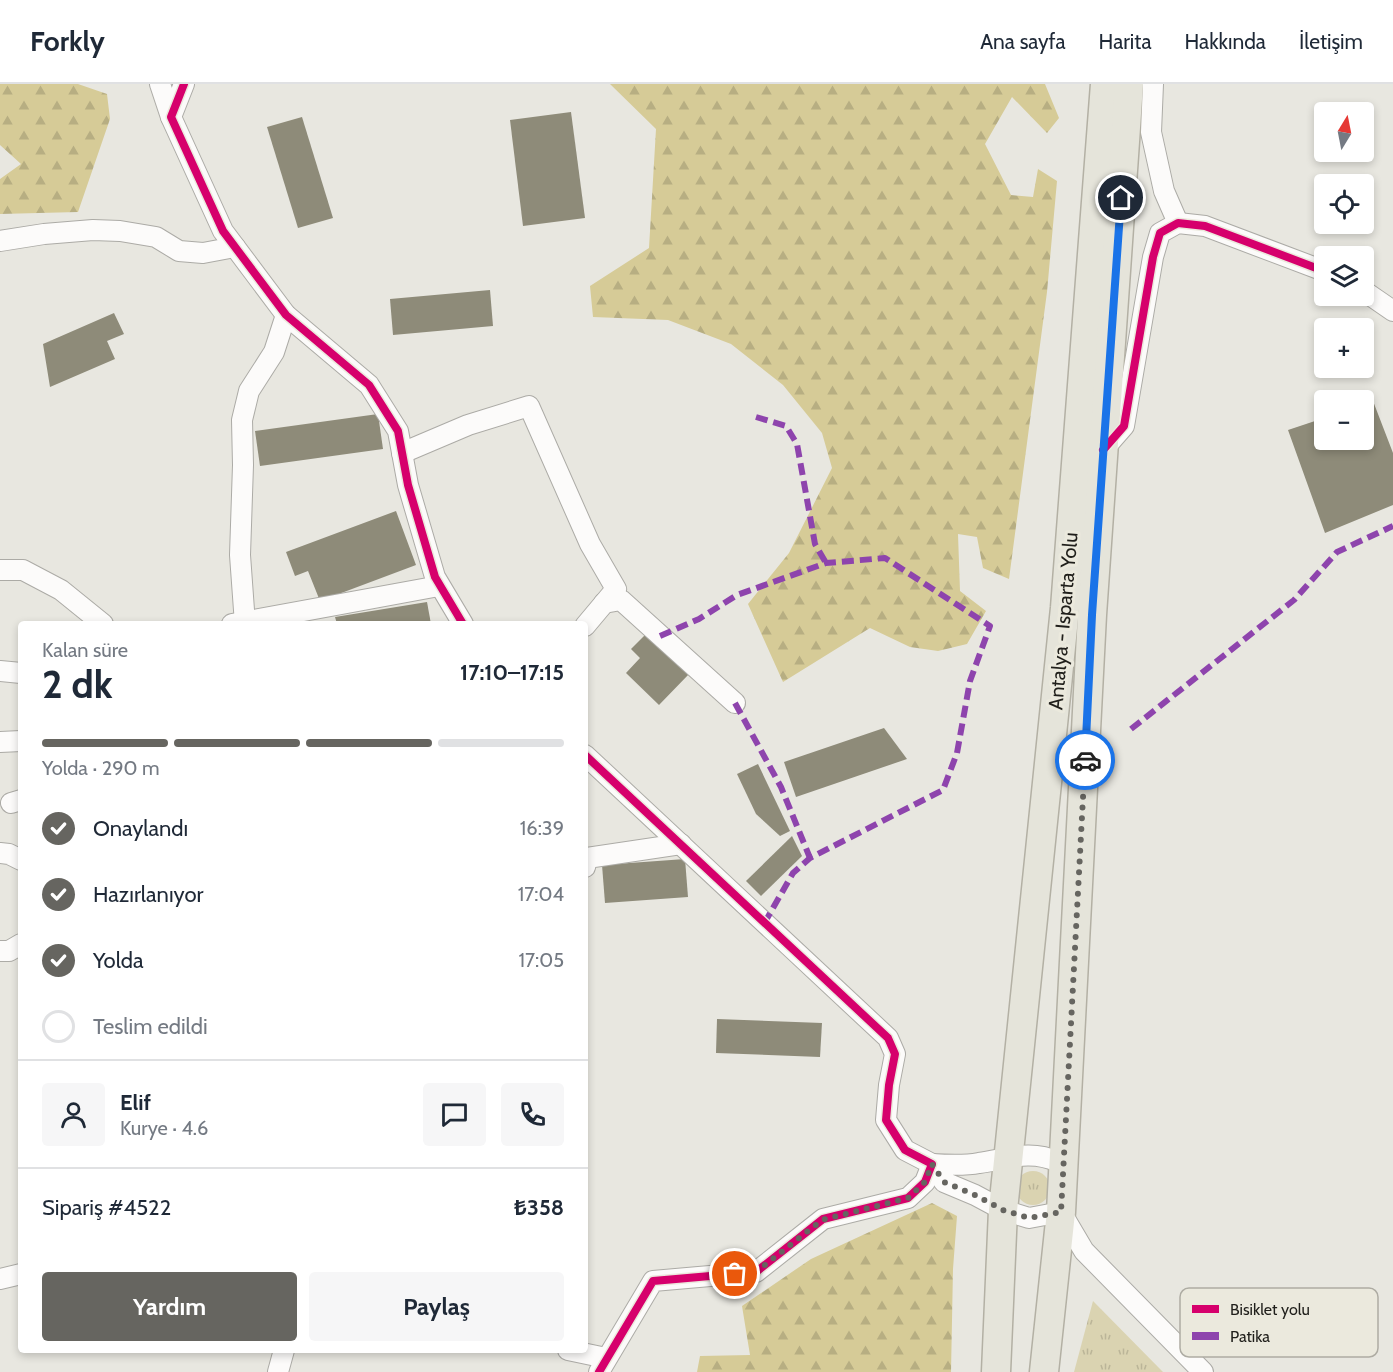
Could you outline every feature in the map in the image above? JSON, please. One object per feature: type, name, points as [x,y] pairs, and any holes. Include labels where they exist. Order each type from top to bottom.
[{"type":"highway","name":"Antalya - Isparta Yolu","points":[[996,1372],[1003,1210],[1065,608],[1105,84]]},
{"type":"highway","name":"Antalya - Isparta Yolu","points":[[1044,1372],[1061,1212],[1092,615],[1129,84]]},
{"type":"street","points":[[159,84],[171,117],[223,231],[286,315],[369,385],[398,431],[408,485],[439,586],[461,621]]},
{"type":"street","points":[[171,117],[184,84]]},
{"type":"street","points":[[1154,84],[1151,132],[1164,191],[1178,223]]},
{"type":"street","points":[[1103,450],[1124,426],[1160,233],[1178,223],[1205,226],[1314,267]]},
{"type":"street","points":[[0,241],[93,230],[120,231],[156,237],[179,251],[203,253],[235,247]]},
{"type":"street","points":[[1374,298],[1393,311]]},
{"type":"street","points":[[241,621],[242,420],[249,391],[274,352],[286,315]]},
{"type":"street","points":[[402,453],[468,425],[529,406],[590,544],[616,589],[588,622]]},
{"type":"street","points":[[0,570],[23,570],[61,590],[99,621]]},
{"type":"street","points":[[252,621],[439,586]]},
{"type":"street","points":[[604,603],[621,600],[735,703]]},
{"type":"street","points":[[0,671],[18,673]]},
{"type":"street","points":[[0,742],[18,741]]},
{"type":"street","points":[[588,758],[888,1038],[895,1054],[888,1085],[886,1120],[905,1149],[932,1164],[944,1182],[1003,1210],[1029,1218],[1061,1212],[1084,1251],[1180,1349]]},
{"type":"street","points":[[588,858],[681,844]]},
{"type":"street","points":[[0,853],[18,858]]},
{"type":"street","points":[[0,951],[9,951],[18,946]]},
{"type":"street","points":[[932,1164],[978,1164],[1009,1157],[1043,1155],[1058,1162],[1063,1176]]},
{"type":"street","points":[[575,1353],[602,1365],[653,1281],[756,1272],[822,1220],[908,1198],[925,1182],[932,1164]]},
{"type":"street","points":[[0,1279],[18,1275]]},
{"type":"street","points":[[278,1372],[283,1353]]},
{"type":"street","points":[[1188,1357],[1203,1372]]},
{"type":"green space","points":[[0,84],[78,84],[107,94],[110,119],[78,212],[0,214],[0,179],[21,164],[0,145]]},
{"type":"green space","points":[[610,84],[1045,84],[1059,118],[1047,133],[1012,97],[985,144],[1011,195],[1033,197],[1038,169],[1057,181],[1047,292],[1009,579],[983,568],[977,537],[958,534],[960,591],[986,611],[967,644],[938,651],[910,647],[870,628],[783,682],[748,604],[789,553],[832,468],[822,433],[783,385],[731,344],[668,320],[593,317],[590,286],[649,248],[656,129]]},
{"type":"green space","points":[[1033,1171],[1045,1176],[1050,1188],[1045,1200],[1033,1205],[1021,1200],[1016,1188],[1021,1176]]},
{"type":"green space","points":[[932,1203],[957,1216],[953,1269],[951,1372],[697,1372],[700,1356],[750,1355],[742,1306],[811,1259]]},
{"type":"green space","points":[[1093,1301],[1163,1372],[1074,1372]]},
{"type":"building","points":[[571,112],[585,218],[523,226],[510,120]]},
{"type":"building","points":[[302,117],[333,218],[298,228],[267,127]]},
{"type":"building","points":[[490,290],[493,326],[393,335],[390,299]]},
{"type":"building","points":[[114,313],[124,334],[107,341],[115,359],[50,387],[43,344]]},
{"type":"building","points":[[1374,404],[1393,453],[1393,505],[1325,533],[1288,430],[1314,421],[1314,450],[1374,450]]},
{"type":"building","points":[[378,414],[383,449],[260,466],[255,431]]},
{"type":"building","points":[[396,511],[416,565],[320,601],[308,571],[295,576],[286,552]]},
{"type":"building","points":[[427,602],[430,621],[336,621],[335,617]]},
{"type":"building","points":[[647,633],[689,674],[659,705],[626,673],[640,658],[631,649]]},
{"type":"building","points":[[884,728],[907,759],[796,797],[784,762]]},
{"type":"building","points":[[758,764],[790,831],[780,836],[756,814],[737,774]]},
{"type":"building","points":[[792,836],[802,856],[761,896],[746,881]]},
{"type":"building","points":[[685,859],[688,897],[605,903],[602,865]]},
{"type":"building","points":[[717,1019],[822,1023],[820,1057],[716,1053]]},
{"type":"marked path","points":[[756,417],[786,426],[797,444],[815,544],[826,563]]},
{"type":"marked path","points":[[1131,729],[1294,600],[1337,552],[1393,526]]},
{"type":"marked path","points":[[660,636],[699,619],[737,595],[826,563],[885,558],[990,626],[970,681],[957,753],[943,790],[810,858],[793,873],[765,922]]},
{"type":"marked path","points":[[735,703],[781,787],[810,858]]},
{"type":"cycle path","points":[[184,84],[171,117],[223,231],[286,315],[369,385],[398,431],[408,485],[435,577],[461,621]]},
{"type":"cycle path","points":[[1103,450],[1124,426],[1153,257],[1160,233],[1178,223],[1205,226],[1314,267]]},
{"type":"cycle path","points":[[588,758],[888,1038],[895,1054],[886,1120],[905,1150],[932,1164],[925,1182],[908,1198],[823,1219],[756,1272],[653,1281],[599,1372]]},
{"type":"way so far","points":[[735,1274],[756,1272],[822,1220],[908,1198],[925,1182],[932,1164],[944,1182],[1003,1210],[1029,1218],[1061,1212],[1085,760]]},
{"type":"route","points":[[1085,760],[1092,615],[1121,198]]}]
